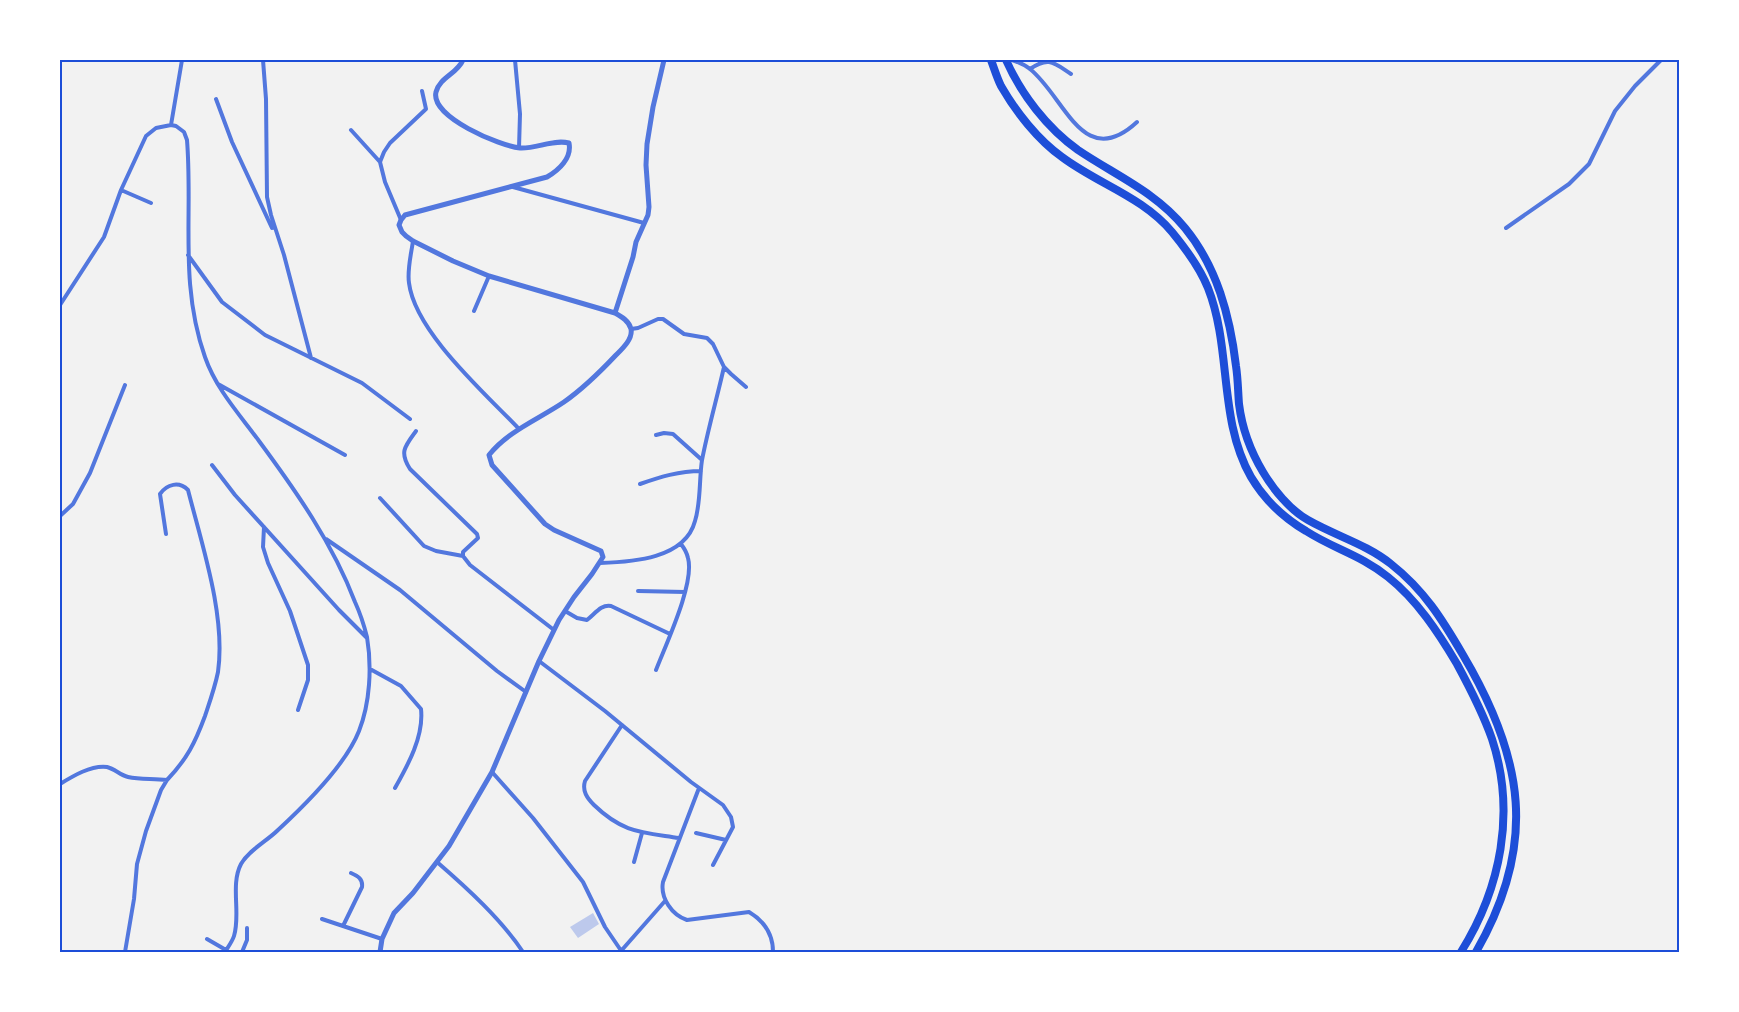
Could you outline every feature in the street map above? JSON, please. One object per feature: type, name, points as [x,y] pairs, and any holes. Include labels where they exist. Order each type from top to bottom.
[{"type":"highway","points":[[991,60],[1001,85],[1025,120],[1049,146],[1063,158],[1140,203],[1170,230],[1192,257],[1208,288],[1217,317],[1229,416],[1237,446],[1252,478],[1268,500],[1287,518],[1307,532],[1369,562],[1391,579],[1425,615],[1442,638],[1469,685],[1492,738],[1499,763],[1504,823],[1501,856],[1489,894],[1480,917],[1461,952]]},
{"type":"highway","points":[[1006,60],[1014,79],[1052,127],[1076,148],[1126,178],[1170,211],[1202,250],[1214,274],[1224,303],[1236,365],[1240,411],[1247,437],[1262,471],[1273,487],[1307,520],[1357,543],[1387,561],[1416,587],[1441,618],[1482,690],[1502,733],[1508,756],[1516,809],[1516,839],[1512,868],[1500,905],[1476,952]]},
{"type":"street","points":[[171,125],[182,60]]},
{"type":"street","points":[[263,60],[266,99],[268,196],[278,239]]},
{"type":"street","points":[[380,952],[382,939],[394,913],[449,846],[492,772],[554,630],[574,596],[603,557],[601,551],[545,524],[492,465],[489,455],[496,445],[583,388],[628,342],[631,336],[628,322],[615,313],[489,276],[412,241],[402,232],[399,225],[401,220],[412,212],[536,182],[557,171],[567,158],[570,146],[568,143],[562,142],[519,148],[494,142],[451,118],[444,112],[436,98],[436,92],[441,82],[455,72],[462,60]]},
{"type":"street","points":[[516,60],[520,114],[519,148]]},
{"type":"street","points":[[615,313],[633,258],[636,242],[649,207],[646,165],[647,144],[664,60]]},
{"type":"street","points":[[1012,60],[1030,69],[1072,120],[1089,135],[1099,139],[1113,138],[1128,131],[1137,122]]},
{"type":"street","points":[[1506,228],[1569,184],[1589,164],[1615,111],[1635,86],[1661,60]]},
{"type":"street","points":[[1030,69],[1039,63],[1050,61],[1071,74]]},
{"type":"street","points":[[380,162],[390,143],[426,109],[422,91]]},
{"type":"street","points":[[216,99],[232,142],[284,255],[311,358]]},
{"type":"street","points":[[60,305],[104,237],[121,190],[146,136],[156,128],[176,126],[184,132],[189,157],[188,255],[190,290],[200,339],[211,372],[216,383],[277,466],[324,537],[349,586],[367,638],[370,669],[364,714],[350,749],[324,782],[278,831],[243,862],[239,870],[237,882],[234,936],[225,951],[207,939]]},
{"type":"street","points":[[351,130],[380,162],[385,182],[401,220]]},
{"type":"street","points":[[513,187],[644,223]]},
{"type":"street","points":[[121,190],[151,203]]},
{"type":"street","points":[[412,241],[408,283],[422,318],[450,355],[519,429]]},
{"type":"street","points":[[188,255],[222,302],[236,314],[265,335],[362,383],[410,419]]},
{"type":"street","points":[[474,310],[489,276]]},
{"type":"street","points":[[631,329],[663,319],[684,334],[707,338],[713,344],[724,367],[746,387]]},
{"type":"street","points":[[600,563],[637,561],[651,557],[681,544],[688,537],[695,522],[702,460],[724,367]]},
{"type":"street","points":[[216,383],[345,455]]},
{"type":"street","points":[[60,516],[73,504],[90,473],[125,385]]},
{"type":"street","points":[[416,431],[405,447],[405,461],[410,469],[477,534],[478,538],[463,552],[463,556]]},
{"type":"street","points":[[656,436],[664,432],[673,434],[702,460]]},
{"type":"street","points":[[212,465],[235,495],[339,610],[367,638]]},
{"type":"street","points":[[640,484],[675,473],[701,471]]},
{"type":"street","points":[[125,952],[134,899],[137,864],[146,832],[161,790],[167,780],[185,760],[200,731],[215,686],[219,645],[214,596],[188,490],[182,485],[176,484],[164,489],[160,494],[166,534]]},
{"type":"street","points":[[380,498],[424,546],[436,551],[463,556],[478,571],[554,630]]},
{"type":"street","points":[[264,527],[263,547],[268,563],[290,611],[308,665],[308,680],[298,710]]},
{"type":"street","points":[[324,537],[400,590],[526,692]]},
{"type":"street","points":[[656,670],[685,592],[689,565],[688,557],[681,544]]},
{"type":"street","points":[[638,592],[685,592]]},
{"type":"street","points":[[564,611],[577,618],[586,620],[602,607],[606,605],[611,606],[670,634]]},
{"type":"street","points":[[540,660],[699,788],[723,805],[728,811],[733,827],[713,865]]},
{"type":"street","points":[[370,669],[401,686],[420,709],[420,727],[412,752],[395,788]]},
{"type":"street","points":[[622,725],[585,781],[585,794],[604,814],[622,826],[642,833],[679,838]]},
{"type":"street","points":[[60,784],[97,767],[106,767],[130,777],[167,780]]},
{"type":"street","points":[[492,772],[533,818],[583,882],[605,927],[622,952],[666,902]]},
{"type":"street","points":[[699,788],[679,838],[662,887],[662,894],[666,902],[682,918],[687,920],[749,912],[764,924],[770,935],[773,952]]},
{"type":"street","points":[[634,862],[642,833]]},
{"type":"street","points":[[696,833],[726,840]]},
{"type":"street","points":[[437,862],[502,925],[523,952]]},
{"type":"street","points":[[343,926],[362,887],[360,878],[351,873]]},
{"type":"street","points":[[322,919],[382,939]]},
{"type":"street","points":[[242,952],[247,940],[247,928]]},
{"type":"building","points":[[593,913],[599,924],[578,938],[570,927]]}]
